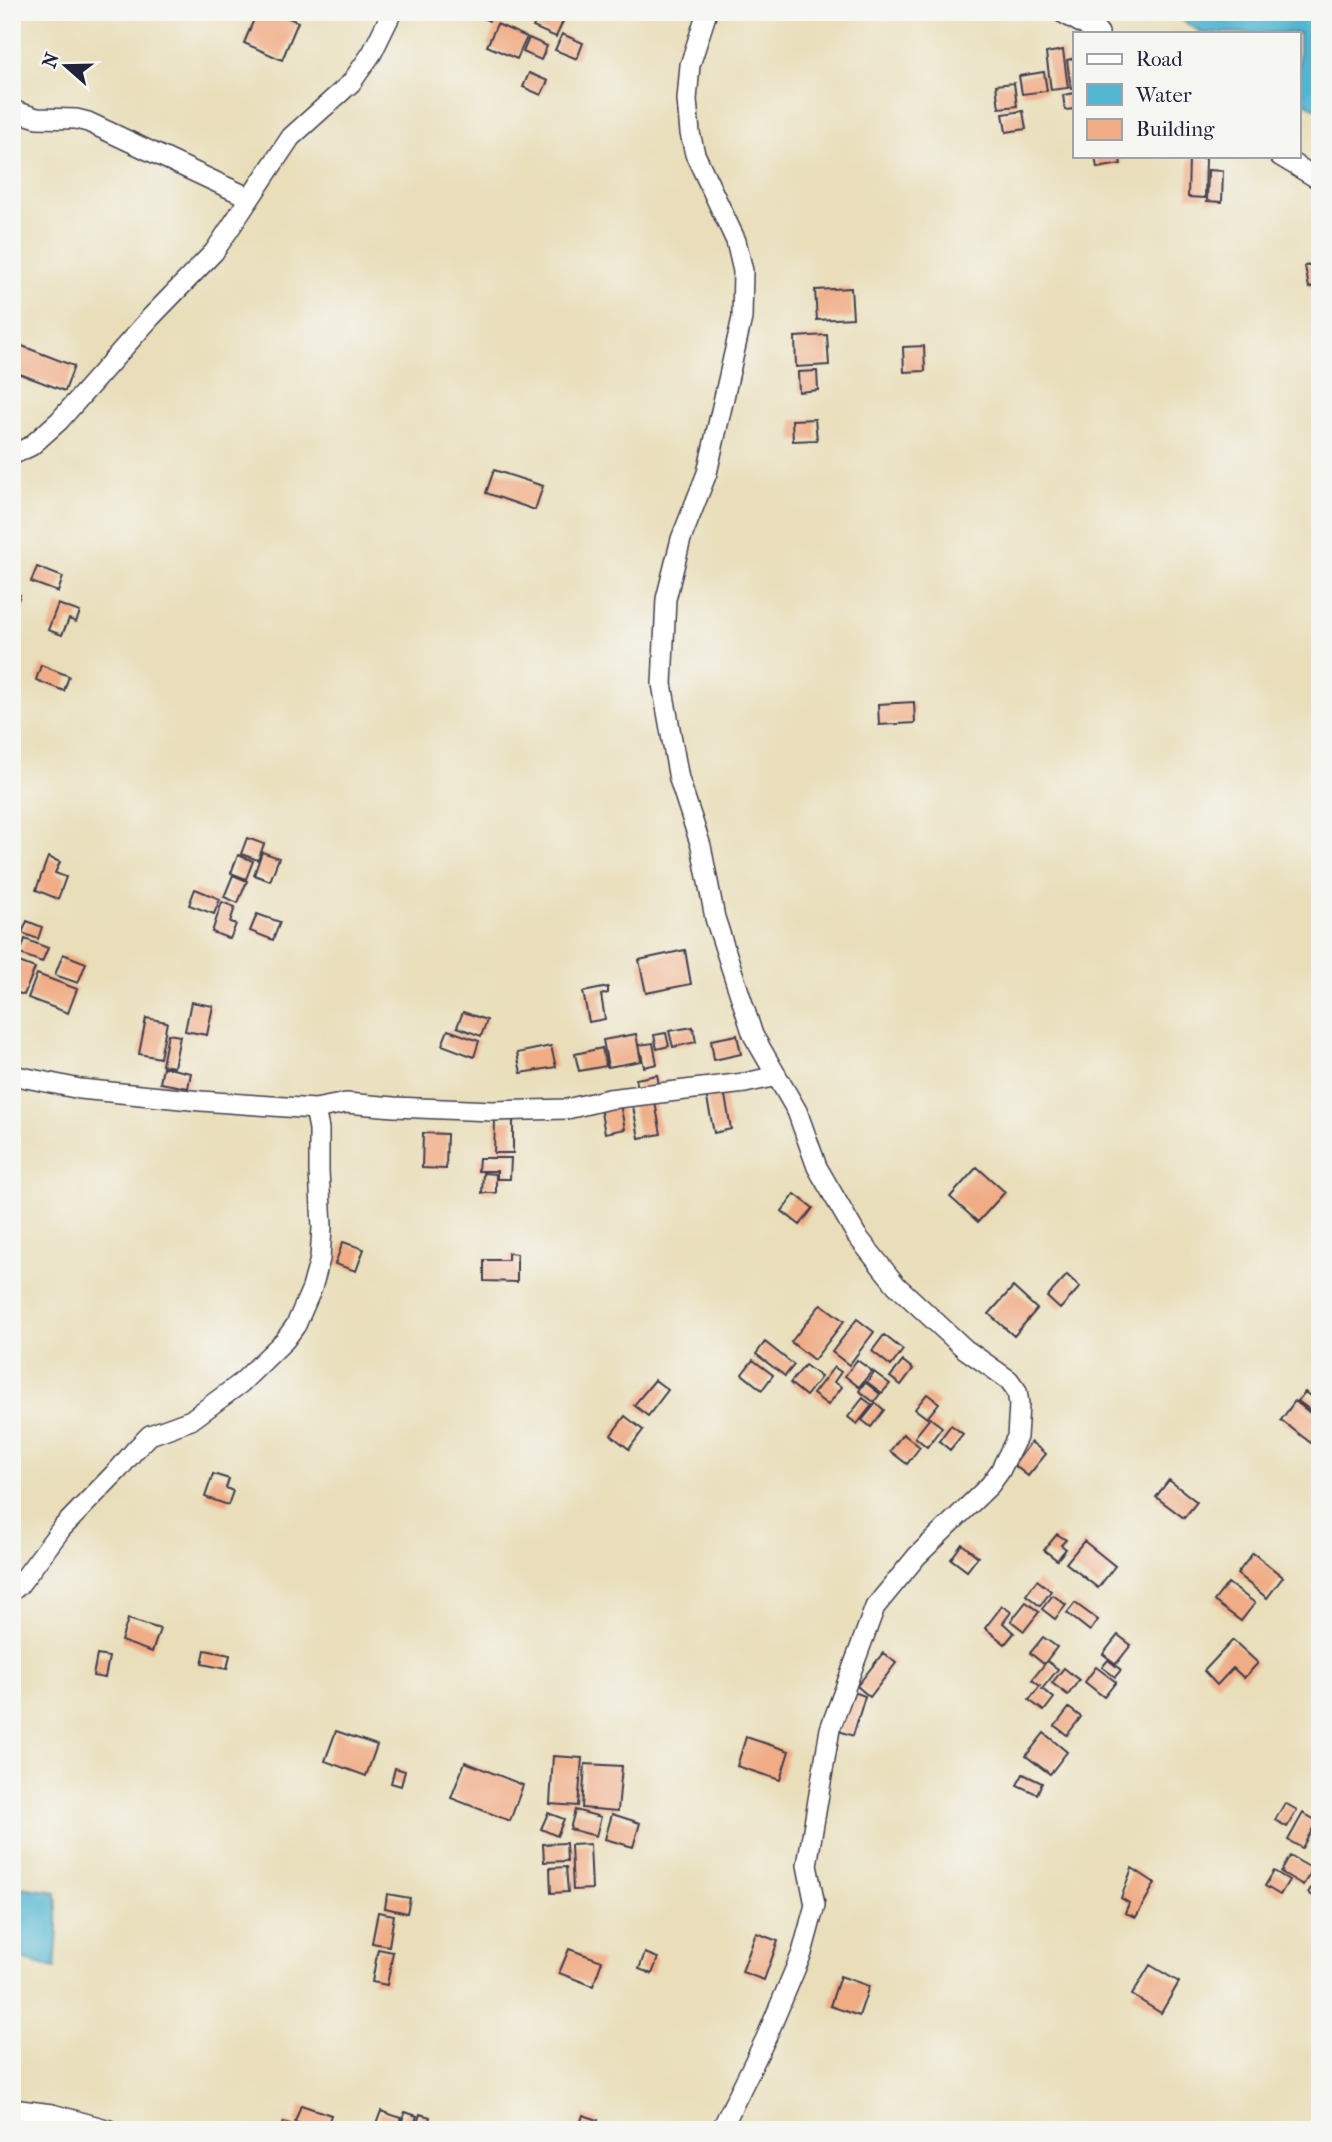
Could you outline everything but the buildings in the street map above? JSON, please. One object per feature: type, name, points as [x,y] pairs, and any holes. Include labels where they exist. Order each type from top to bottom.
[{"type":"street","points":[[12,455],[31,446],[59,421],[151,317],[214,252],[291,137],[351,83],[372,53],[392,12]]},
{"type":"street","points":[[707,12],[690,65],[687,100],[690,133],[695,154],[736,241],[743,271],[742,318],[707,473],[681,539],[666,599],[662,684],[679,779],[701,846],[715,918],[754,1035],[796,1111],[817,1167],[857,1236],[896,1285],[965,1349],[1009,1380],[1017,1391],[1018,1415],[1017,1437],[990,1485],[917,1556],[875,1607],[830,1729],[807,1865],[815,1905],[802,1953],[722,2130]]},
{"type":"street","points":[[1061,12],[1097,32]]},
{"type":"street","points":[[12,110],[37,118],[88,122],[250,198]]},
{"type":"street","points":[[1283,158],[1320,180]]},
{"type":"street","points":[[12,1075],[80,1089],[201,1101],[315,1109],[346,1103],[492,1111],[567,1109],[609,1099],[746,1083],[777,1076]]},
{"type":"street","points":[[12,1591],[62,1528],[150,1435],[191,1420],[241,1383],[285,1340],[296,1325],[312,1288],[320,1259],[322,1227],[319,1129],[315,1109]]},
{"type":"street","points":[[12,2109],[52,2114],[110,2130]]},
{"type":"water","points":[[1170,12],[1320,12],[1320,112],[1300,99],[1300,32],[1200,32]]},
{"type":"water","points":[[12,1886],[56,1892],[58,1930],[55,1968],[12,1957]]}]
